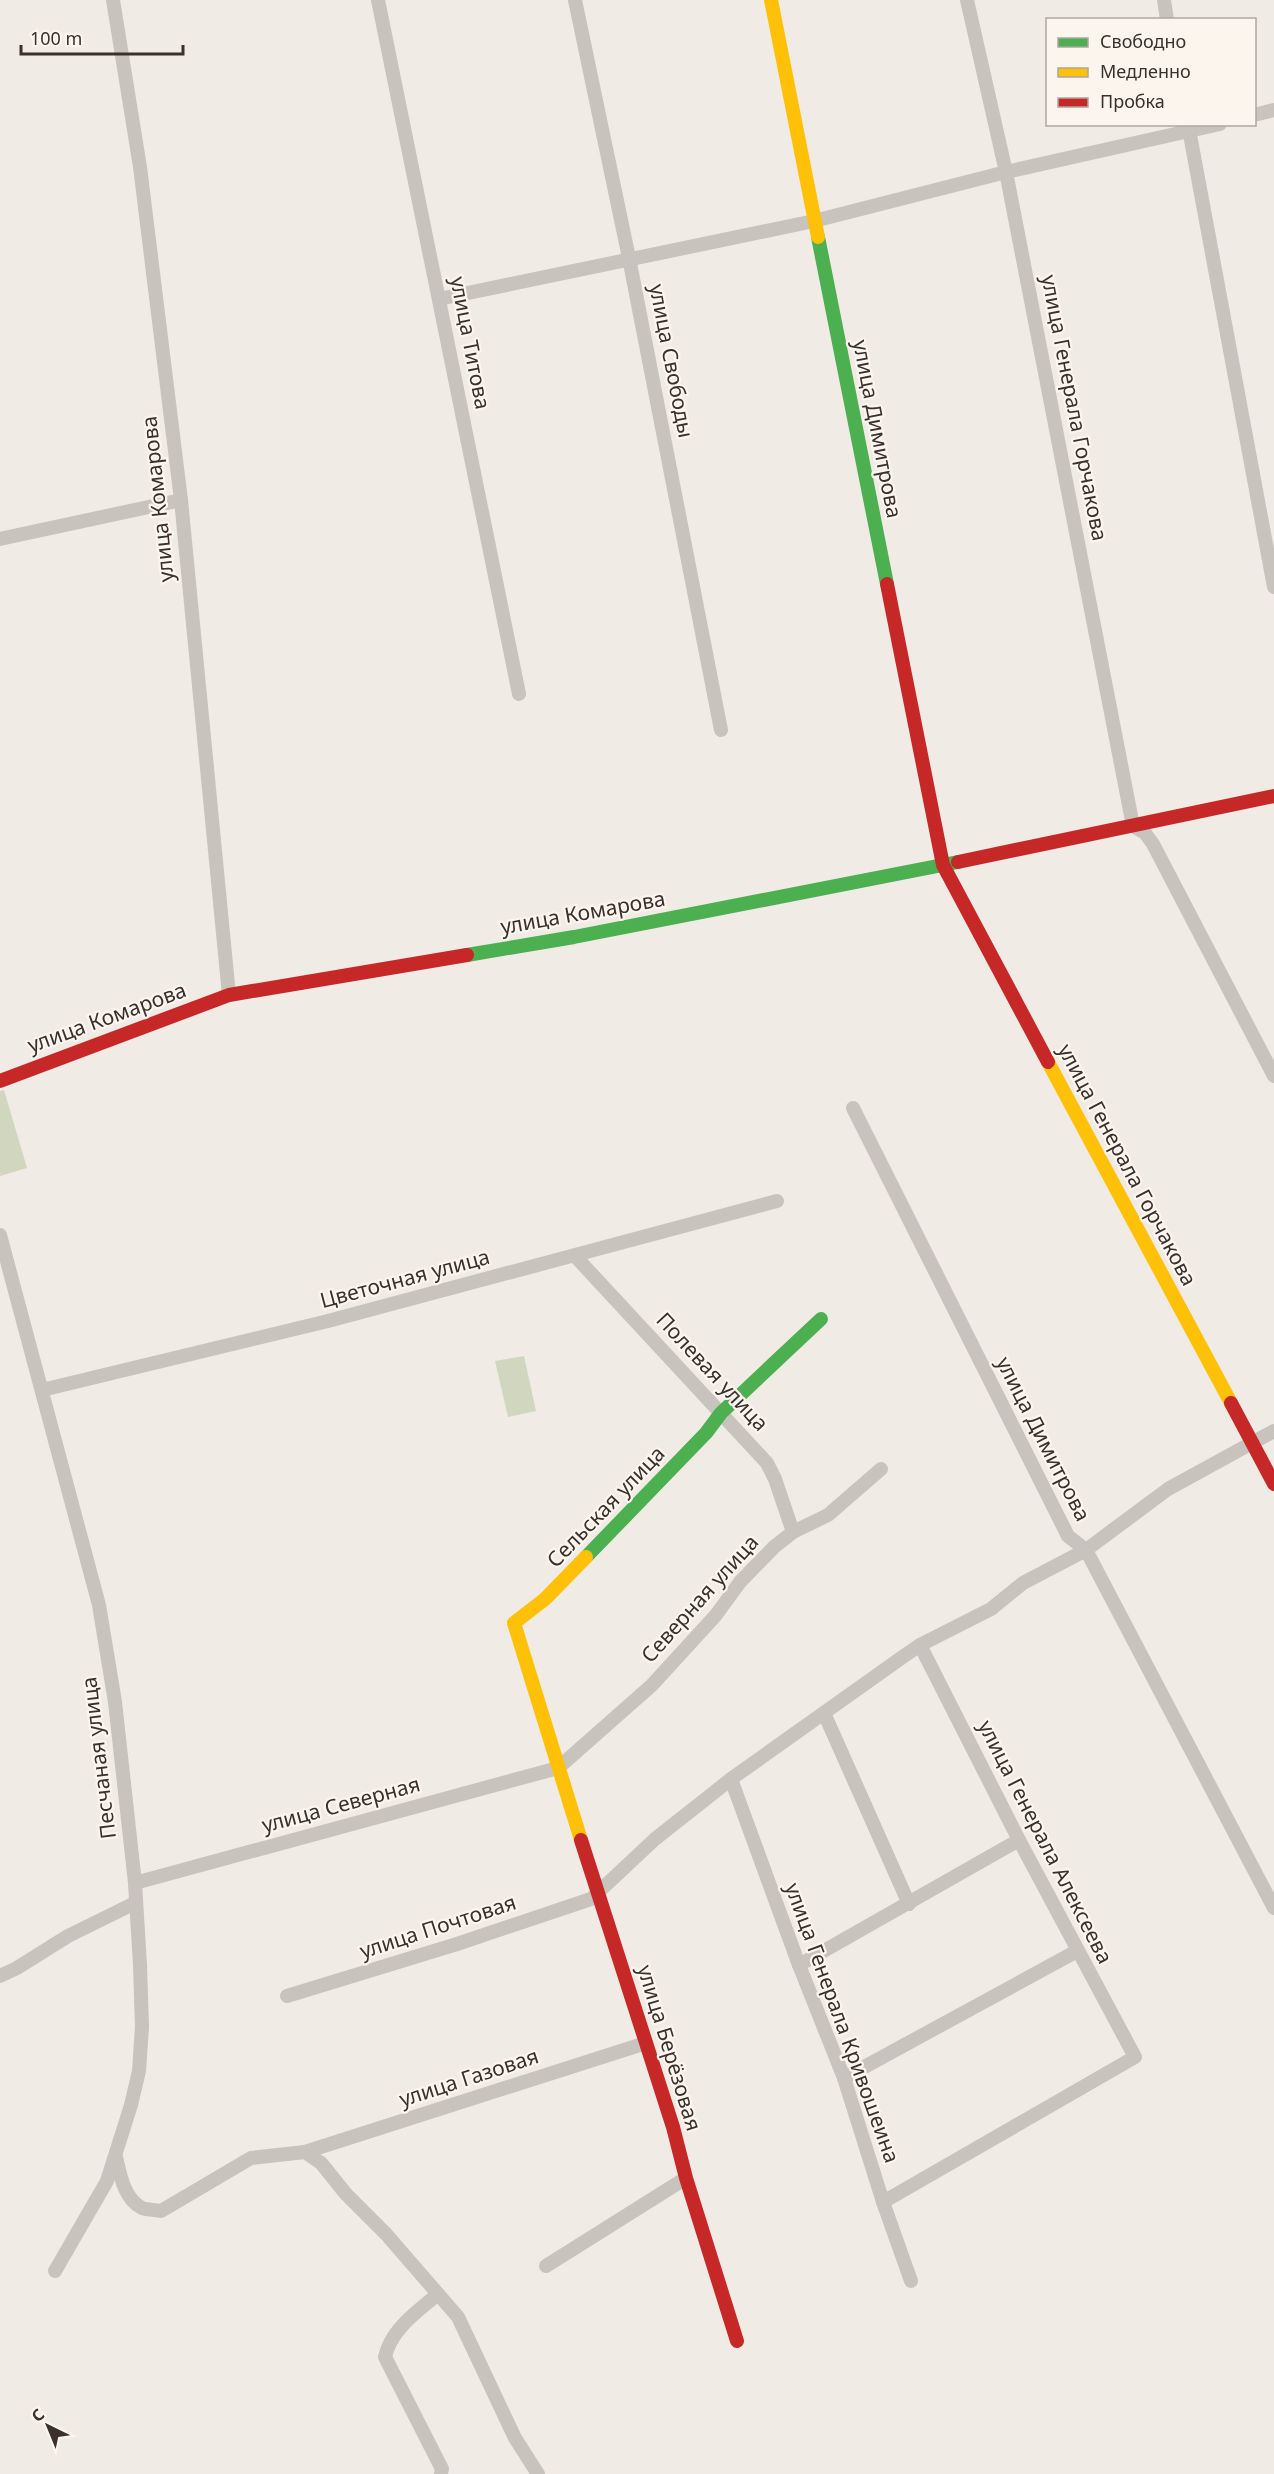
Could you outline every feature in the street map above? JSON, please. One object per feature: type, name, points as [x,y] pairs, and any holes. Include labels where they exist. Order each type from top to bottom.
[{"type":"street","name":"улица Комарова","points":[[113,0],[140,167],[181,500],[229,995]]},
{"type":"street","name":"улица Титова","points":[[378,0],[519,694]]},
{"type":"street","name":"улица Свободы","points":[[575,0],[629,258],[721,730]]},
{"type":"street","name":"улица Димитрова","points":[[771,0],[943,865]]},
{"type":"street","name":"улица Генерала Горчакова","points":[[967,0],[1006,172],[1133,826]]},
{"type":"street","points":[[1164,0],[1167,18]]},
{"type":"street","points":[[1256,115],[1274,110]]},
{"type":"street","points":[[439,298],[814,221],[1006,172],[1208,126]]},
{"type":"street","points":[[1189,129],[1274,587]]},
{"type":"street","points":[[0,539],[181,500]]},
{"type":"street","name":"улица Комарова","points":[[0,1081],[229,995],[574,937],[943,865],[1274,796]]},
{"type":"street","points":[[1133,826],[1144,832],[1153,843],[1274,1076]]},
{"type":"street","name":"улица Генерала Горчакова","points":[[943,865],[1274,1484]]},
{"type":"street","name":"улица Димитрова","points":[[853,1108],[1068,1536],[1086,1550],[1274,1908]]},
{"type":"street","name":"Цветочная улица","points":[[42,1389],[328,1321],[777,1201]]},
{"type":"street","name":"Песчаная улица","points":[[0,1235],[99,1605],[115,1702],[135,1883],[142,2000],[139,2071],[116,2156],[107,2181],[55,2271]]},
{"type":"street","name":"Полевая улица","points":[[575,1256],[738,1430],[771,1470],[793,1532]]},
{"type":"street","name":"Сельская улица","points":[[514,1623],[545,1599],[706,1433],[720,1413],[821,1319]]},
{"type":"street","points":[[599,1893],[655,1839],[731,1779],[920,1645],[991,1609],[1023,1583],[1086,1550],[1168,1489],[1274,1431]]},
{"type":"street","name":"Северная улица","points":[[558,1768],[652,1684],[716,1615],[740,1582],[774,1547],[793,1532],[828,1515],[881,1469]]},
{"type":"street","name":"улица Берёзовая","points":[[514,1623],[673,2127],[686,2178],[737,2342]]},
{"type":"street","name":"улица Генерала Алексеева","points":[[883,2202],[1135,2057],[1019,1840],[920,1645]]},
{"type":"street","points":[[824,1713],[909,1904]]},
{"type":"street","name":"улица Северная","points":[[135,1883],[558,1768]]},
{"type":"street","name":"улица Генерала Кривошеина","points":[[731,1779],[799,1965],[844,2078],[883,2202],[911,2281]]},
{"type":"street","points":[[799,1965],[1019,1840]]},
{"type":"street","name":"улица Почтовая","points":[[287,1996],[479,1937],[591,1899],[599,1893]]},
{"type":"street","points":[[0,1976],[68,1936],[135,1903]]},
{"type":"street","points":[[844,2078],[1077,1951]]},
{"type":"street","name":"улица Газовая","points":[[116,2156],[120,2174],[132,2199],[142,2208],[161,2211],[251,2158],[305,2152],[646,2043]]},
{"type":"street","points":[[305,2152],[321,2163],[458,2317],[515,2438],[538,2474]]},
{"type":"street","points":[[546,2266],[686,2178]]},
{"type":"street","points":[[438,2294],[401,2326],[388,2343],[385,2356],[442,2469],[441,2474]]},
{"type":"green space","points":[[4,1090],[27,1168],[0,1176],[0,1091]]},
{"type":"green space","points":[[524,1356],[536,1411],[508,1417],[495,1361]]},
{"type":"traffic: fast","points":[[818,237],[887,584]]},
{"type":"traffic: fast","points":[[467,955],[574,937],[958,862]]},
{"type":"traffic: fast","points":[[586,1557],[706,1433],[721,1413],[821,1319]]},
{"type":"traffic: slow","points":[[771,0],[818,237]]},
{"type":"traffic: slow","points":[[1048,1062],[1231,1403]]},
{"type":"traffic: slow","points":[[581,1840],[514,1623],[545,1599],[586,1557]]},
{"type":"traffic: jam","points":[[887,584],[943,865],[1048,1062]]},
{"type":"traffic: jam","points":[[958,862],[1274,796]]},
{"type":"traffic: jam","points":[[0,1081],[229,995],[467,955]]},
{"type":"traffic: jam","points":[[1231,1403],[1274,1484]]},
{"type":"traffic: jam","points":[[581,1840],[673,2127],[686,2178],[737,2341]]}]
